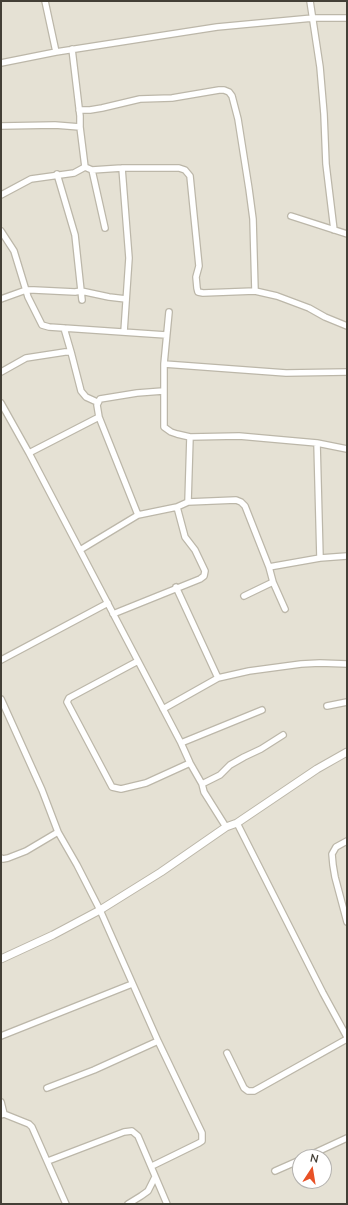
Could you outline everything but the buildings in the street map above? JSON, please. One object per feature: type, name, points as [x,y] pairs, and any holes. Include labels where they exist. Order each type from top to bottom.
[{"type":"street","points":[[46,1],[56,52]]},
{"type":"street","points":[[310,1],[323,99],[326,164],[334,230]]},
{"type":"street","points":[[1,63],[72,49],[217,27],[313,18],[347,18]]},
{"type":"street","points":[[72,49],[85,167]]},
{"type":"street","points":[[79,110],[102,108],[140,99],[172,98],[219,90],[229,92],[232,96],[238,119],[253,219],[255,291]]},
{"type":"street","points":[[1,126],[56,125],[80,127]]},
{"type":"street","points":[[85,167],[92,170],[122,168],[179,168],[185,170],[190,176],[199,266],[196,276],[196,288],[198,292],[255,291],[277,296],[295,302],[347,326]]},
{"type":"street","points":[[1,196],[31,179],[57,174],[74,173],[85,167]]},
{"type":"street","points":[[122,168],[129,258],[124,332]]},
{"type":"street","points":[[92,170],[105,228]]},
{"type":"street","points":[[57,174],[75,235],[82,300]]},
{"type":"street","points":[[291,216],[347,234]]},
{"type":"street","points":[[1,231],[14,251],[26,290],[42,325],[49,327],[166,335]]},
{"type":"street","points":[[1,298],[26,290],[81,291],[109,297],[126,298]]},
{"type":"street","points":[[169,312],[164,364],[164,427],[171,432],[190,437],[239,436],[317,443],[347,449]]},
{"type":"street","points":[[64,328],[81,391],[86,397],[97,402]]},
{"type":"street","points":[[1,372],[26,358],[71,352]]},
{"type":"street","points":[[164,364],[286,373],[347,372]]},
{"type":"street","points":[[97,402],[100,399],[137,393],[163,391]]},
{"type":"street","points":[[97,402],[99,417],[138,515]]},
{"type":"street","points":[[1,403],[108,603],[202,784],[204,792],[226,827]]},
{"type":"street","points":[[29,453],[99,417]]},
{"type":"street","points":[[188,502],[190,437]]},
{"type":"street","points":[[317,443],[320,558]]},
{"type":"street","points":[[80,550],[138,515],[177,507],[188,502],[236,500],[245,506],[269,567],[273,582],[285,609]]},
{"type":"street","points":[[113,614],[176,587],[200,579],[204,576],[205,570],[194,548],[185,537],[177,507]]},
{"type":"street","points":[[269,567],[320,558],[347,556]]},
{"type":"street","points":[[244,596],[273,582]]},
{"type":"street","points":[[176,587],[218,678]]},
{"type":"street","points":[[1,660],[108,603]]},
{"type":"street","points":[[138,661],[68,698],[67,702],[112,787],[120,789],[146,783],[190,763]]},
{"type":"street","points":[[163,709],[218,678],[249,670],[301,664],[347,664]]},
{"type":"street","points":[[1,699],[42,790],[58,832],[100,910],[158,1041],[202,1133],[202,1141],[199,1143],[152,1166]]},
{"type":"street","points":[[327,706],[347,702]]},
{"type":"street","points":[[181,743],[262,710]]},
{"type":"street","points":[[202,784],[220,775],[244,757],[261,749],[283,735]]},
{"type":"street","points":[[1,959],[54,935],[100,910],[161,872],[226,827],[237,823],[317,769],[347,752]]},
{"type":"street","points":[[227,1053],[244,1088],[248,1091],[254,1091],[347,1038],[237,823]]},
{"type":"street","points":[[1,858],[8,858],[26,850],[58,832]]},
{"type":"street","points":[[347,841],[336,847],[332,854],[333,865],[347,922]]},
{"type":"street","points":[[1,1036],[132,984]]},
{"type":"street","points":[[47,1088],[94,1070],[158,1041]]},
{"type":"street","points":[[1,1102],[3,1115],[28,1124],[32,1127],[66,1204]]},
{"type":"street","points":[[48,1161],[124,1132],[132,1131],[138,1136],[167,1204]]},
{"type":"street","points":[[323,1149],[347,1138]]},
{"type":"street","points":[[275,1171],[292,1164]]},
{"type":"street","points":[[128,1204],[148,1191],[155,1177]]},
{"type":"shaded area","points":[[1,1],[347,1],[347,1204],[1,1204]]}]
